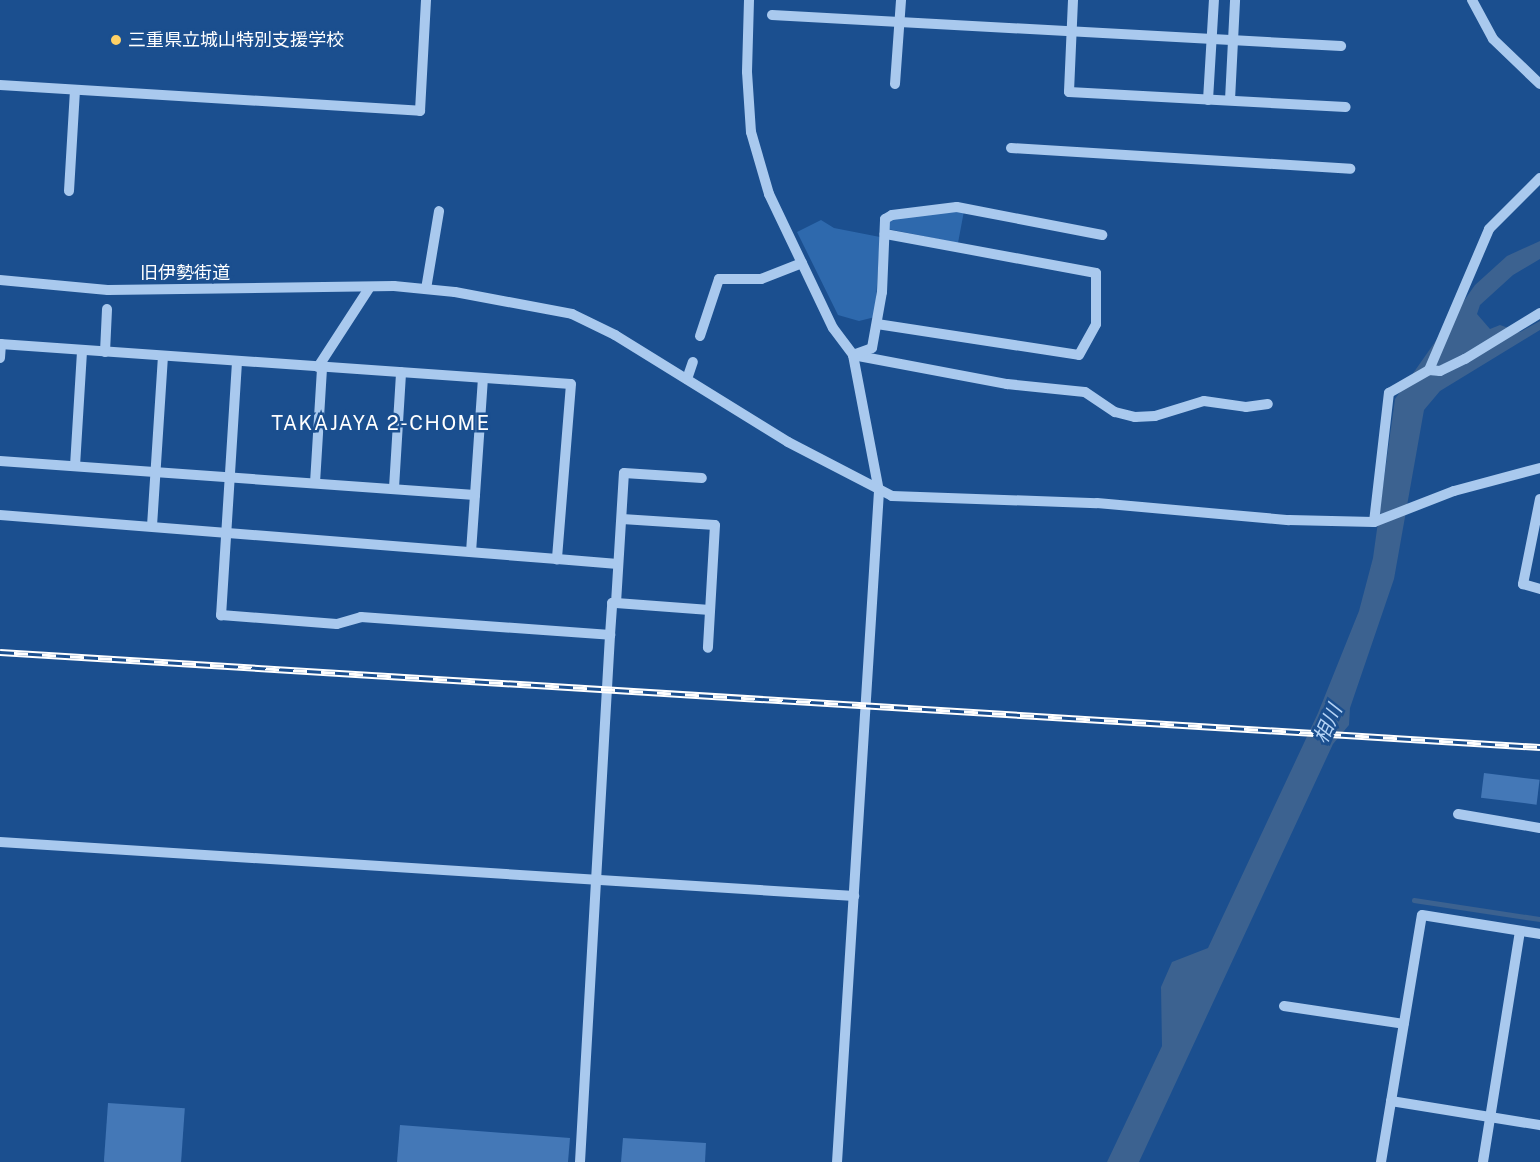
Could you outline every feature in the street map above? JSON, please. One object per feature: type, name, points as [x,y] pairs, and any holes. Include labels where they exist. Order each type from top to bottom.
[{"type":"street","points":[[0,85],[420,111],[426,0]]},
{"type":"street","points":[[749,0],[747,72],[751,132],[769,195],[833,328],[853,355],[879,491],[837,1162]]},
{"type":"street","points":[[895,84],[901,0]]},
{"type":"street","points":[[1073,0],[1069,92],[1346,107]]},
{"type":"street","points":[[1208,100],[1214,0]]},
{"type":"street","points":[[1230,100],[1235,0]]},
{"type":"street","points":[[1472,0],[1493,39],[1540,84]]},
{"type":"street","points":[[772,15],[1341,46]]},
{"type":"street","points":[[69,191],[75,90]]},
{"type":"street","points":[[1011,148],[1350,169]]},
{"type":"street","points":[[1429,370],[1489,229],[1540,178]]},
{"type":"street","points":[[853,355],[872,348],[878,324],[885,219],[892,215],[949,206],[1102,235]]},
{"type":"street","points":[[426,289],[440,211]]},
{"type":"street","points":[[878,324],[1079,355],[1096,324],[1096,273],[885,234]]},
{"type":"street","points":[[700,336],[719,279],[761,279],[802,263]]},
{"type":"street","name":"旧伊勢街道","points":[[0,280],[108,293],[370,287],[426,289],[572,314],[615,335],[788,442],[892,496],[1097,503],[1290,520],[1374,522]]},
{"type":"street","points":[[315,483],[320,367],[370,287]]},
{"type":"street","points":[[105,352],[107,309]]},
{"type":"street","points":[[1540,314],[1465,359],[1440,371],[1429,370],[1389,393],[1374,522],[1454,491],[1540,468]]},
{"type":"street","points":[[0,358],[0,344],[571,384],[557,559]]},
{"type":"street","points":[[75,466],[82,351]]},
{"type":"street","points":[[853,355],[1007,384],[1085,392],[1115,412],[1135,417],[1155,416],[1204,401],[1246,406],[1268,404]]},
{"type":"street","points":[[152,526],[163,356]]},
{"type":"street","points":[[237,362],[221,615],[337,624],[361,617],[610,635]]},
{"type":"street","points":[[687,379],[693,362]]},
{"type":"street","points":[[394,488],[401,372]]},
{"type":"street","points":[[471,552],[483,378]]},
{"type":"street","points":[[0,461],[475,495]]},
{"type":"street","points":[[616,603],[624,473],[702,478]]},
{"type":"street","points":[[1540,499],[1523,584],[1540,589]]},
{"type":"street","points":[[0,515],[618,564]]},
{"type":"street","points":[[622,519],[715,525],[708,648]]},
{"type":"street","points":[[580,1162],[612,603],[710,609]]},
{"type":"street","points":[[1458,814],[1540,828]]},
{"type":"street","points":[[0,842],[597,877],[854,896]]},
{"type":"street","points":[[1381,1162],[1422,915],[1540,934]]},
{"type":"street","points":[[1483,1162],[1520,931]]},
{"type":"street","points":[[1284,1006],[1404,1024]]},
{"type":"street","points":[[1391,1101],[1540,1125]]},
{"type":"shaded area","points":[[964,211],[958,243],[888,229],[891,218]]},
{"type":"shaded area","points":[[821,220],[834,228],[880,237],[875,317],[859,321],[838,315],[797,232]]},
{"type":"water","points":[[1540,241],[1540,259],[1513,275],[1480,305],[1477,314],[1490,329],[1500,325],[1520,332],[1540,321],[1540,330],[1440,391],[1424,410],[1394,579],[1350,708],[1349,725],[1333,744],[1139,1162],[1107,1162],[1162,1046],[1161,987],[1172,962],[1208,948],[1318,713],[1359,611],[1373,558],[1395,399],[1475,285],[1507,256]]},
{"type":"building","points":[[1484,773],[1540,780],[1537,805],[1481,798]]},
{"type":"building","points":[[108,1103],[185,1108],[181,1162],[104,1162]]},
{"type":"building","points":[[400,1125],[570,1138],[568,1162],[397,1162]]},
{"type":"building","points":[[623,1138],[706,1143],[705,1162],[621,1162]]},
{"type":"waterway","name":"相川","points":[[1414,900],[1540,919]]},
{"type":"railway","points":[[0,652],[1540,747]]},
{"type":"place","name":"三重県立城山特別支援学校","points":[[116,40]]},
{"type":"district","name":"TAKAJAYA 2-CHOME","points":[[381,423]]}]
